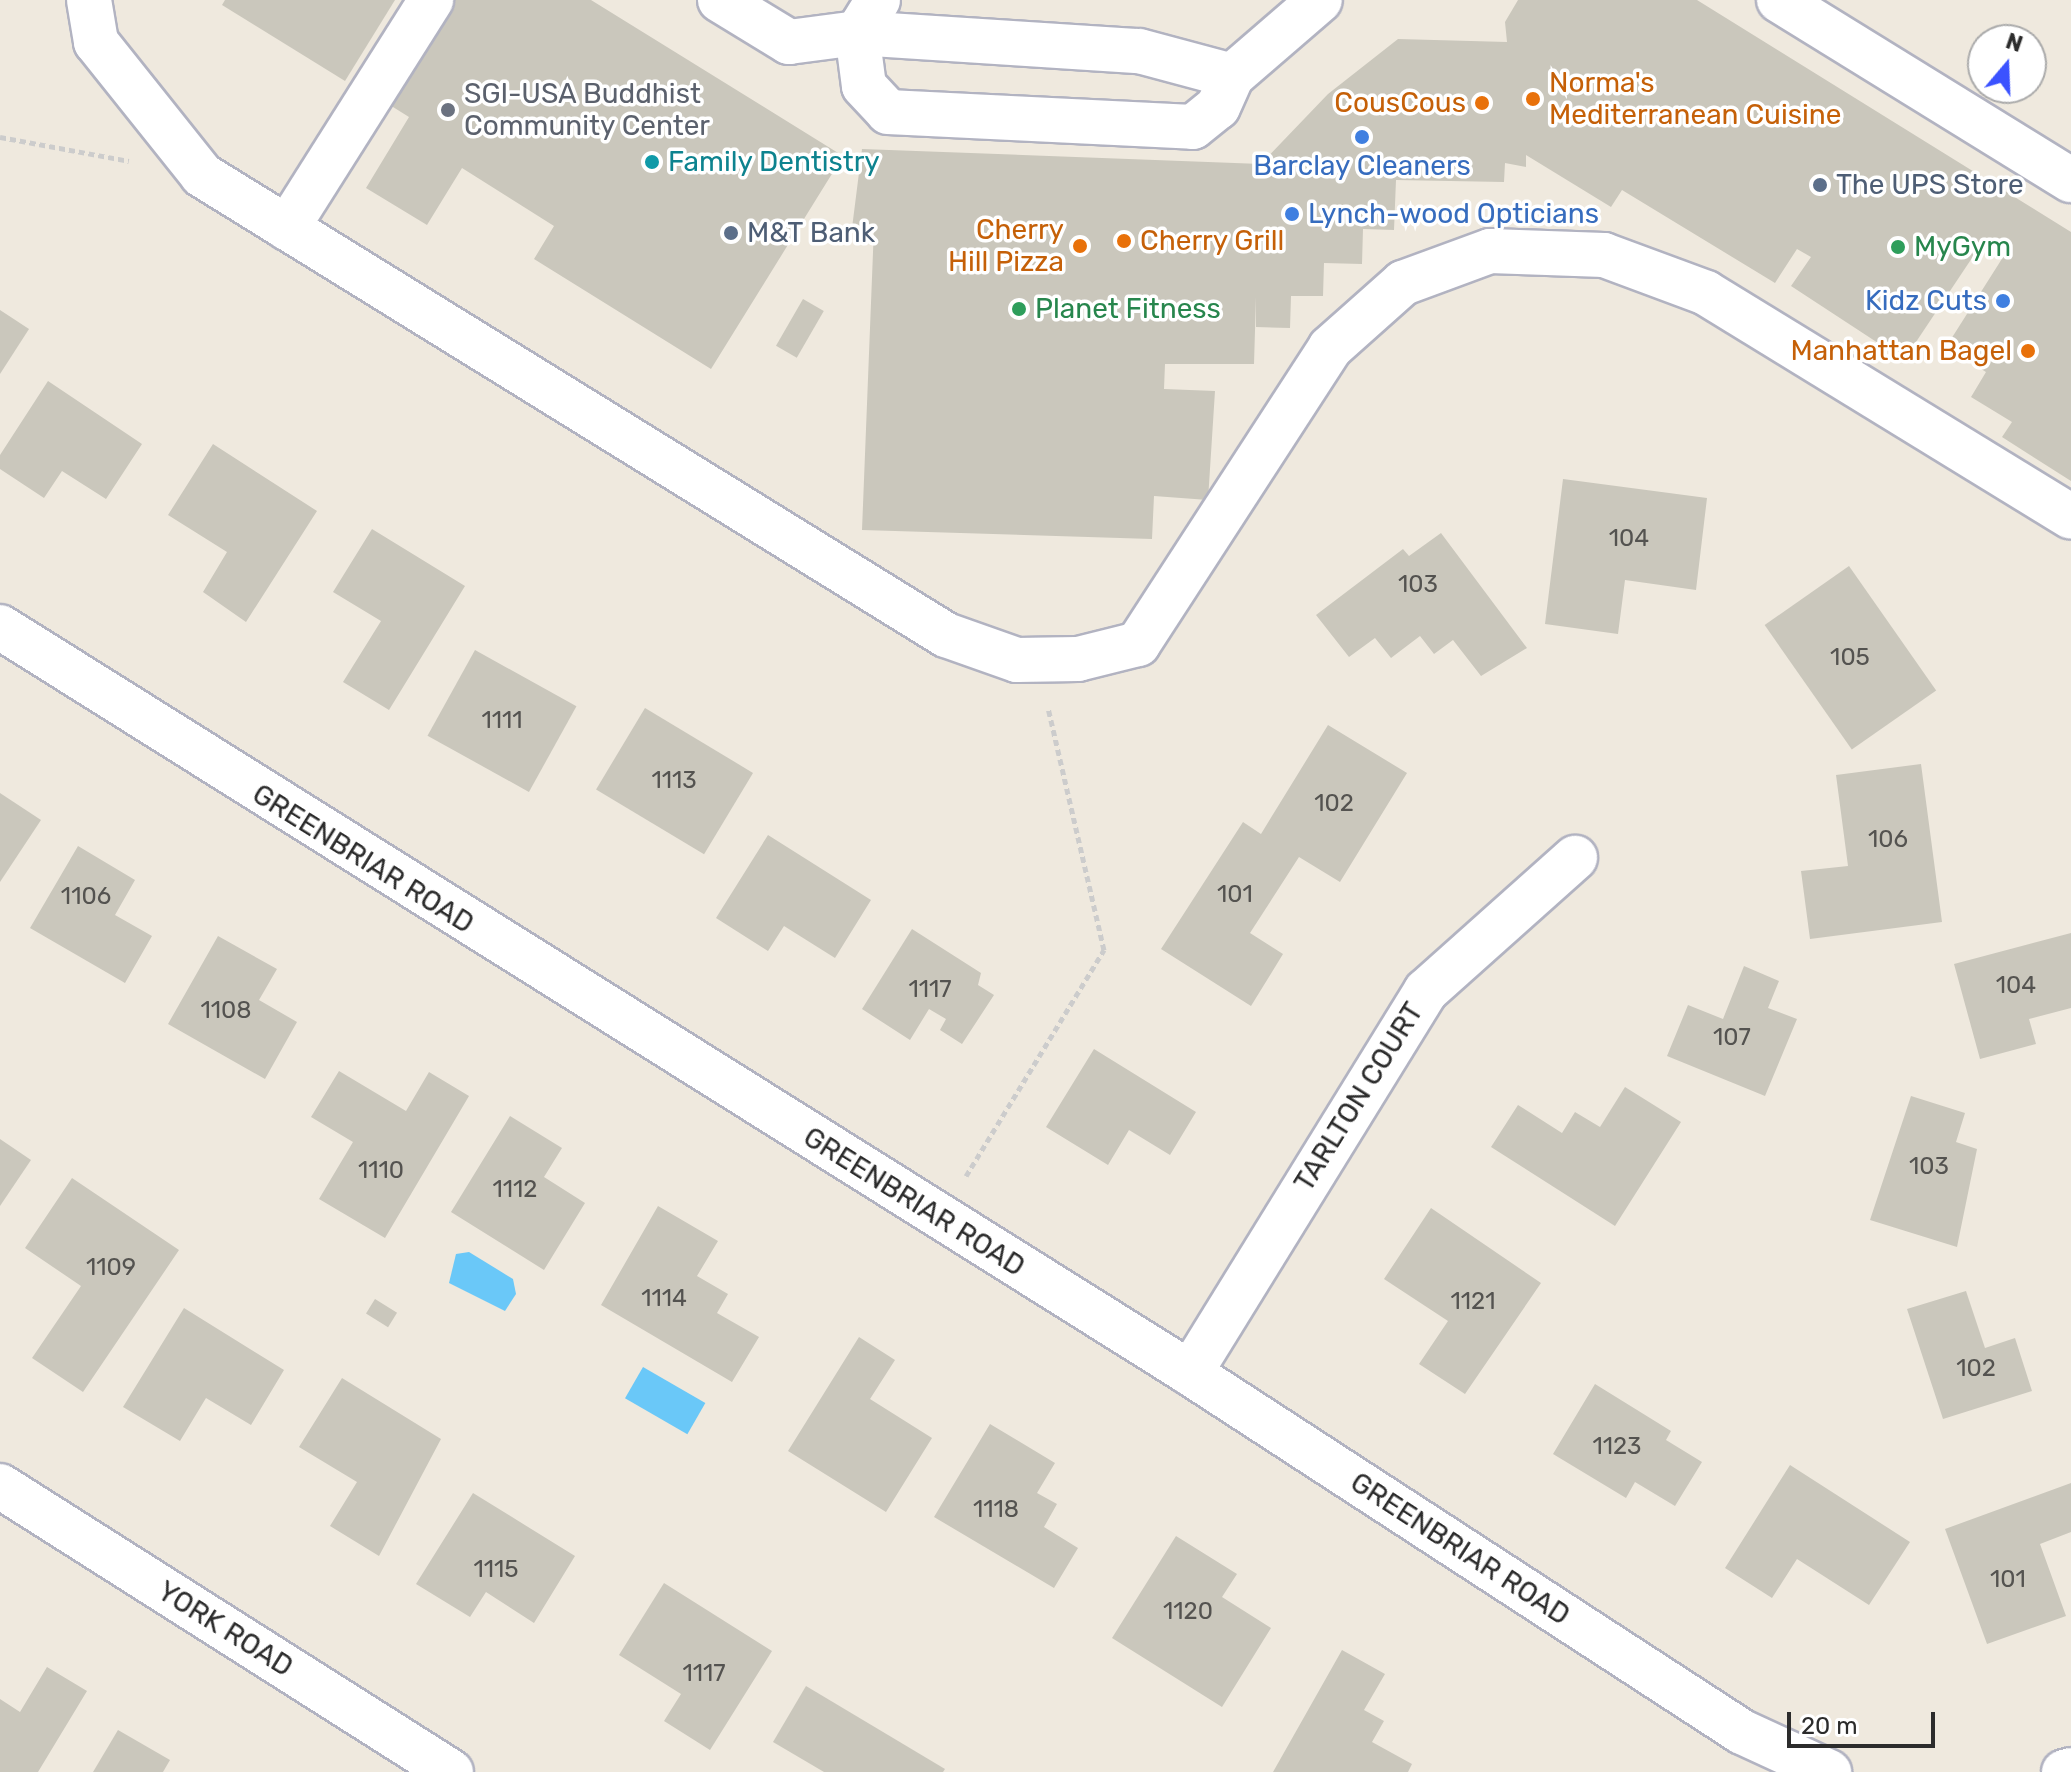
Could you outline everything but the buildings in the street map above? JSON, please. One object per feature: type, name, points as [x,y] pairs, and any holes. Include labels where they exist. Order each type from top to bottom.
[{"type":"street","points":[[89,0],[96,42],[202,175],[946,635],[1037,660],[1078,659],[1138,644],[1330,348],[1403,283],[1490,251],[1604,255],[1706,293],[2071,517]]},
{"type":"street","points":[[287,228],[431,0]]},
{"type":"street","points":[[720,0],[789,42],[867,17],[1139,51],[1232,76]]},
{"type":"street","points":[[867,17],[864,86],[888,112],[1193,127],[1218,107],[1232,76],[1320,0]]},
{"type":"street","points":[[1779,0],[2071,180]]},
{"type":"street","name":"GREENBRIAR ROAD","points":[[0,627],[1190,1373],[1742,1732],[1829,1772]]},
{"type":"street","name":"TARLTON COURT","points":[[1190,1373],[1426,991],[1575,858]]},
{"type":"street","name":"YORK ROAD","points":[[0,1486],[451,1772]]},
{"type":"street","points":[[2064,1772],[2071,1770]]},
{"type":"path","points":[[0,137],[202,175]]},
{"type":"path","points":[[941,1218],[1104,950],[1037,660]]},
{"type":"water","points":[[469,1252],[513,1279],[516,1294],[505,1311],[449,1283],[456,1254]]},
{"type":"water","points":[[643,1367],[705,1403],[687,1434],[625,1398]]},
{"type":"place","name":"Norma's Mediterranean Cuisine","points":[[1533,99]]},
{"type":"place","name":"CousCous","points":[[1482,103]]},
{"type":"place","name":"SGI-USA Buddhist Community Center","points":[[448,110]]},
{"type":"place","name":"Barclay Cleaners","points":[[1362,137]]},
{"type":"place","name":"Family Dentistry","points":[[652,162]]},
{"type":"place","name":"The UPS Store","points":[[1820,185]]},
{"type":"place","name":"Lynch-wood Opticians","points":[[1292,214]]},
{"type":"place","name":"M&T Bank","points":[[731,233]]},
{"type":"place","name":"Cherry Grill","points":[[1124,241]]},
{"type":"place","name":"Cherry Hill Pizza","points":[[1080,246]]},
{"type":"place","name":"MyGym","points":[[1898,247]]},
{"type":"place","name":"Kidz Cuts","points":[[2003,301]]},
{"type":"place","name":"Planet Fitness","points":[[1019,309]]},
{"type":"place","name":"Manhattan Bagel","points":[[2028,351]]}]
